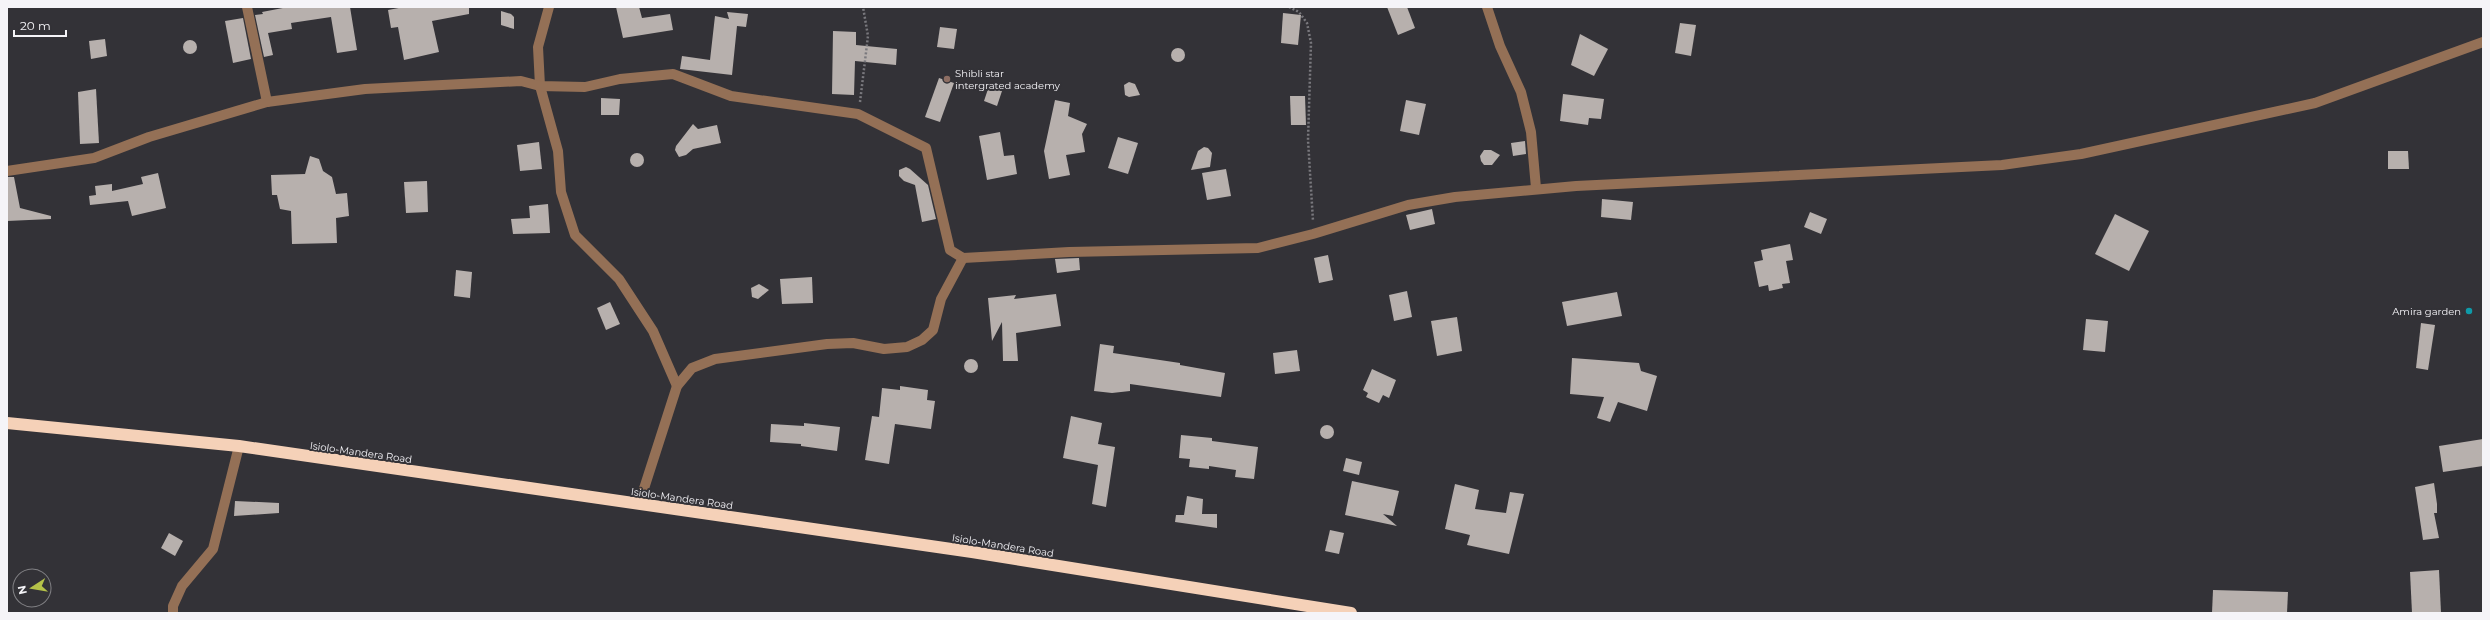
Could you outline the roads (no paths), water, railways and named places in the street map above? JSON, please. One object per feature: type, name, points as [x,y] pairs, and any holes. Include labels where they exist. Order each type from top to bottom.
[{"type":"highway","name":"Isiolo-Mandera Road","points":[[7,423],[239,446],[964,550],[1351,613]]},
{"type":"street","points":[[248,7],[267,102]]},
{"type":"street","points":[[549,7],[538,47],[540,86],[558,151],[561,192],[574,234],[619,279],[653,331],[677,386]]},
{"type":"street","points":[[1487,7],[1500,46],[1523,99],[1531,132],[1536,188]]},
{"type":"street","points":[[7,171],[94,158],[150,137],[267,102],[411,86],[521,81],[540,86],[585,87],[620,79],[673,74],[731,96],[858,114],[926,148],[950,250],[963,258],[1069,252],[1258,248],[1313,234],[1408,205],[1536,188],[1995,165],[2081,154],[2315,103],[2483,42]]},
{"type":"street","points":[[639,504],[677,386],[692,368],[715,359],[827,344],[853,343],[884,349],[907,347],[922,340],[933,330],[941,299],[963,258]]},
{"type":"street","points":[[173,613],[172,606],[182,586],[213,549],[239,446]]},
{"type":"place","name":"Shibli star intergrated academy","points":[[947,79]]},
{"type":"place","name":"Amira garden","points":[[2469,311]]}]
